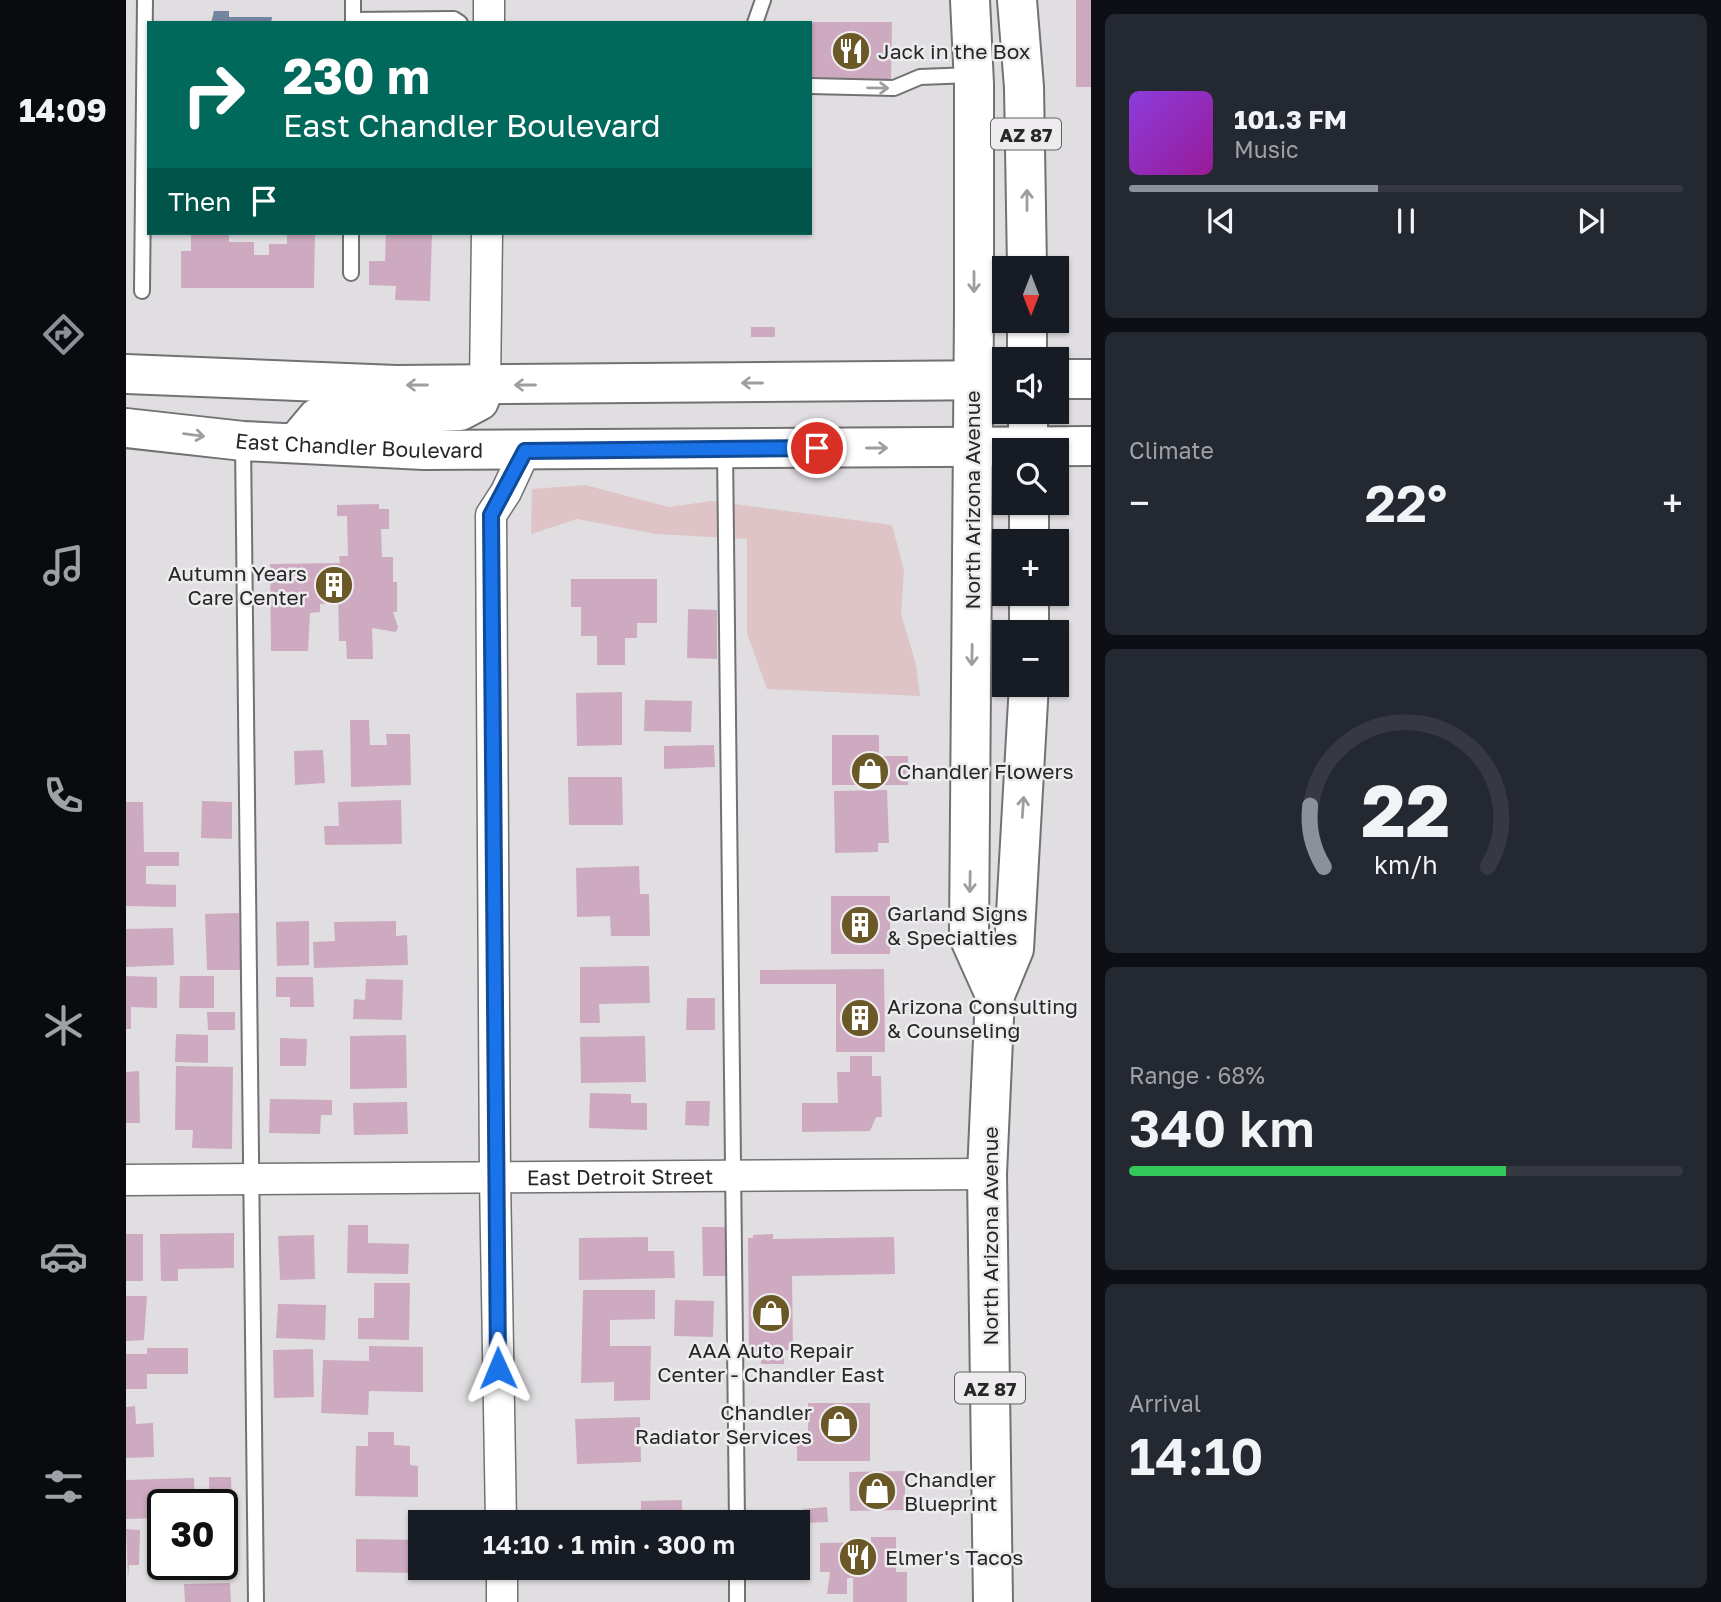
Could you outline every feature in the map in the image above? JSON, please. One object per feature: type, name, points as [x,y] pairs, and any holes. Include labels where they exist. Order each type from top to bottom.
[{"type":"main road","name":"North Arizona Avenue","points":[[970,0],[974,310],[988,381],[973,447],[969,937],[995,995]]},
{"type":"main road","name":"AZ 87","points":[[1017,0],[1024,99],[1027,256]]},
{"type":"main road","points":[[126,374],[396,385],[988,381]]},
{"type":"main road","points":[[1069,379],[1091,379]]},
{"type":"main road","points":[[296,443],[317,418],[460,411],[471,408],[478,401],[485,385]]},
{"type":"main road","name":"East Chandler Boulevard","points":[[126,428],[243,441],[525,451],[973,447],[1028,436],[1091,446]]},
{"type":"main road","name":"North Arizona Avenue","points":[[993,1602],[987,1174],[995,995],[1014,949],[1028,697]]},
{"type":"street","points":[[489,0],[489,21]]},
{"type":"street","points":[[485,385],[487,235]]},
{"type":"street","points":[[501,1510],[495,1178],[491,515],[525,451]]},
{"type":"street","name":"East Detroit Street","points":[[126,1180],[987,1174]]},
{"type":"street","points":[[502,1580],[502,1602]]},
{"type":"lane","points":[[142,291],[146,207],[145,0]]},
{"type":"lane","points":[[353,0],[353,21],[457,21]]},
{"type":"lane","points":[[756,21],[763,0]]},
{"type":"lane","points":[[812,86],[894,88],[920,77],[973,75]]},
{"type":"lane","points":[[351,235],[351,273]]},
{"type":"lane","points":[[243,441],[256,1602]]},
{"type":"lane","points":[[725,449],[737,1510]]},
{"type":"lane","points":[[737,1580],[737,1602]]},
{"type":"shaded area","points":[[585,485],[669,507],[712,501],[892,525],[904,570],[901,614],[916,664],[920,696],[767,689],[747,633],[747,539],[656,534],[577,519],[531,534],[532,489]]},
{"type":"water","points":[[214,11],[229,11],[229,17],[272,17],[271,21],[212,21]]},
{"type":"building","points":[[1076,0],[1091,0],[1091,87],[1076,87]]},
{"type":"building","name":"Jack in the Box","points":[[812,22],[892,22],[891,80],[812,80]]},
{"type":"building","points":[[191,235],[229,235],[229,242],[254,242],[254,255],[269,255],[269,244],[287,244],[287,235],[315,235],[314,288],[181,288],[181,251],[191,251]]},
{"type":"building","points":[[386,235],[432,235],[430,301],[395,300],[396,286],[369,285],[369,261],[385,261]]},
{"type":"building","points":[[751,327],[775,327],[775,337],[751,337]]},
{"type":"building","name":"Autumn Years Care Center","points":[[379,504],[379,509],[389,509],[389,529],[381,529],[382,557],[393,557],[393,582],[397,582],[397,612],[393,612],[398,627],[396,632],[372,628],[373,659],[347,659],[346,641],[339,641],[338,588],[335,588],[335,603],[320,604],[320,612],[310,613],[308,651],[271,651],[270,564],[340,563],[339,556],[348,556],[347,516],[337,516],[337,505]]},
{"type":"building","points":[[571,579],[657,579],[657,623],[637,623],[637,638],[625,638],[625,665],[597,665],[597,636],[581,636],[581,607],[571,607]]},
{"type":"building","points":[[688,609],[717,610],[717,659],[687,658]]},
{"type":"building","points":[[622,692],[622,745],[577,746],[576,693]]},
{"type":"building","points":[[645,700],[692,701],[691,732],[644,731]]},
{"type":"building","points":[[350,720],[369,720],[370,745],[387,745],[386,734],[410,734],[411,785],[351,787]]},
{"type":"building","name":"Chandler Flowers","points":[[832,735],[879,735],[879,756],[908,756],[908,785],[832,785]]},
{"type":"building","points":[[714,745],[715,767],[664,769],[664,746]]},
{"type":"building","points":[[323,750],[325,783],[295,785],[294,751]]},
{"type":"building","points":[[568,777],[622,777],[623,825],[569,825]]},
{"type":"building","points":[[887,790],[889,843],[878,843],[878,852],[835,853],[834,791]]},
{"type":"building","points":[[401,800],[402,844],[325,845],[324,826],[339,826],[338,802]]},
{"type":"building","points":[[202,801],[232,802],[232,839],[201,838]]},
{"type":"building","points":[[126,802],[143,802],[144,852],[179,852],[179,866],[146,866],[146,884],[176,885],[176,907],[126,906]]},
{"type":"building","points":[[639,866],[640,894],[649,894],[650,936],[611,936],[610,916],[577,917],[576,868]]},
{"type":"building","name":"Garland Signs & Specialties","points":[[831,896],[890,896],[890,954],[831,954]]},
{"type":"building","points":[[239,913],[241,970],[207,970],[205,914]]},
{"type":"building","points":[[309,921],[309,965],[277,966],[276,922]]},
{"type":"building","points":[[396,921],[396,936],[407,935],[408,965],[314,968],[313,942],[335,941],[334,922]]},
{"type":"building","points":[[173,928],[174,965],[126,967],[126,929]]},
{"type":"building","points":[[649,966],[650,1003],[599,1004],[600,1023],[580,1023],[580,967]]},
{"type":"building","name":"Arizona Consulting & Counseling","points":[[884,969],[885,1052],[836,1052],[836,984],[760,984],[760,970]]},
{"type":"building","points":[[126,976],[157,977],[157,1008],[131,1007],[131,1029],[126,1029]]},
{"type":"building","points":[[180,976],[214,976],[214,1008],[179,1008]]},
{"type":"building","points":[[276,977],[313,977],[314,1007],[290,1007],[290,997],[276,997]]},
{"type":"building","points":[[366,979],[403,980],[402,1020],[353,1019],[354,999],[365,1000]]},
{"type":"building","points":[[687,998],[715,998],[715,1030],[686,1030]]},
{"type":"building","points":[[207,1012],[235,1012],[235,1030],[208,1030]]},
{"type":"building","points":[[176,1034],[208,1035],[208,1063],[175,1062]]},
{"type":"building","points":[[406,1035],[407,1088],[350,1089],[350,1036]]},
{"type":"building","points":[[645,1036],[646,1082],[581,1083],[580,1037]]},
{"type":"building","points":[[280,1038],[307,1039],[306,1066],[280,1066]]},
{"type":"building","points":[[850,1056],[872,1056],[872,1076],[881,1076],[882,1117],[876,1117],[870,1131],[802,1132],[802,1103],[838,1103],[837,1072],[850,1072]]},
{"type":"building","points":[[176,1066],[233,1067],[232,1149],[192,1148],[193,1130],[175,1130]]},
{"type":"building","points":[[139,1071],[140,1123],[126,1123],[126,1072]]},
{"type":"building","points":[[590,1093],[631,1094],[631,1103],[647,1103],[647,1130],[589,1128]]},
{"type":"building","points":[[270,1099],[332,1100],[332,1115],[321,1115],[320,1134],[269,1133]]},
{"type":"building","points":[[686,1101],[710,1101],[709,1126],[685,1125]]},
{"type":"building","points":[[407,1102],[408,1134],[354,1135],[353,1103]]},
{"type":"building","points":[[348,1225],[368,1225],[368,1243],[409,1244],[408,1274],[347,1273]]},
{"type":"building","points":[[702,1227],[726,1227],[726,1276],[703,1276]]},
{"type":"building","points":[[234,1233],[234,1268],[178,1269],[178,1281],[161,1281],[160,1234]]},
{"type":"building","points":[[126,1234],[143,1234],[143,1281],[126,1281]]},
{"type":"building","name":"AAA Auto Repair Center - Chandler East","points":[[773,1234],[773,1239],[894,1237],[895,1274],[792,1276],[793,1350],[784,1350],[784,1364],[761,1364],[761,1352],[749,1352],[748,1238],[753,1238],[753,1235]]},
{"type":"building","points":[[314,1235],[315,1279],[280,1280],[278,1236]]},
{"type":"building","points":[[648,1237],[648,1251],[674,1251],[675,1278],[579,1280],[579,1238]]},
{"type":"building","points":[[374,1283],[410,1283],[409,1340],[358,1339],[358,1318],[374,1318]]},
{"type":"building","points":[[583,1290],[655,1290],[655,1319],[610,1320],[610,1346],[651,1346],[650,1400],[614,1401],[614,1382],[581,1383]]},
{"type":"building","points":[[126,1296],[147,1296],[144,1340],[126,1341]]},
{"type":"building","points":[[675,1300],[714,1301],[713,1337],[674,1336]]},
{"type":"building","points":[[278,1304],[326,1305],[325,1340],[276,1338]]},
{"type":"building","points":[[369,1346],[423,1347],[423,1392],[369,1391],[368,1415],[321,1413],[323,1360],[369,1361]]},
{"type":"building","points":[[147,1348],[188,1348],[188,1374],[147,1374],[147,1389],[126,1389],[126,1354],[147,1354]]},
{"type":"building","points":[[313,1349],[314,1397],[274,1398],[273,1350]]},
{"type":"building","name":"Chandler Radiator Services","points":[[808,1403],[870,1403],[870,1461],[797,1461],[797,1444],[808,1444]]},
{"type":"building","points":[[135,1406],[136,1424],[153,1423],[154,1457],[126,1458],[126,1407]]},
{"type":"building","points":[[640,1417],[641,1462],[577,1464],[575,1419]]},
{"type":"building","points":[[368,1432],[394,1432],[394,1445],[410,1446],[410,1465],[418,1466],[418,1497],[355,1496],[356,1446],[368,1446]]},
{"type":"building","name":"Chandler Blueprint","points":[[905,1471],[905,1510],[850,1511],[849,1472]]},
{"type":"building","points":[[209,1477],[231,1477],[231,1489],[209,1489]]},
{"type":"building","points":[[194,1478],[194,1489],[147,1489],[147,1518],[126,1519],[126,1480]]},
{"type":"building","points":[[682,1500],[682,1510],[641,1510],[641,1501]]},
{"type":"building","points":[[827,1507],[828,1522],[810,1523],[810,1510],[803,1509]]},
{"type":"building","points":[[126,1529],[140,1530],[139,1565],[129,1565],[128,1579]]},
{"type":"building","name":"Elmer's Tacos","points":[[871,1537],[896,1537],[896,1572],[907,1572],[907,1602],[853,1602],[853,1578],[847,1578],[847,1594],[827,1594],[830,1572],[820,1572],[820,1543],[871,1542]]},
{"type":"building","points":[[356,1539],[408,1540],[408,1573],[356,1572]]},
{"type":"building","points":[[230,1583],[231,1602],[185,1602],[184,1584]]},
{"type":"place","name":"Jack in the Box","points":[[851,51]]},
{"type":"place","name":"Autumn Years Care Center","points":[[334,585]]},
{"type":"place","name":"Chandler Flowers","points":[[870,771]]},
{"type":"place","name":"Garland Signs & Specialties","points":[[860,925]]},
{"type":"place","name":"Arizona Consulting & Counseling","points":[[860,1018]]},
{"type":"place","name":"AAA Auto Repair Center - Chandler East","points":[[771,1313]]},
{"type":"place","name":"Chandler Radiator Services","points":[[839,1424]]},
{"type":"place","name":"Chandler Blueprint","points":[[877,1491]]},
{"type":"place","name":"Elmer's Tacos","points":[[858,1557]]},
{"type":"route","points":[[498,1368],[491,515],[506,492],[525,451],[817,448]]}]
